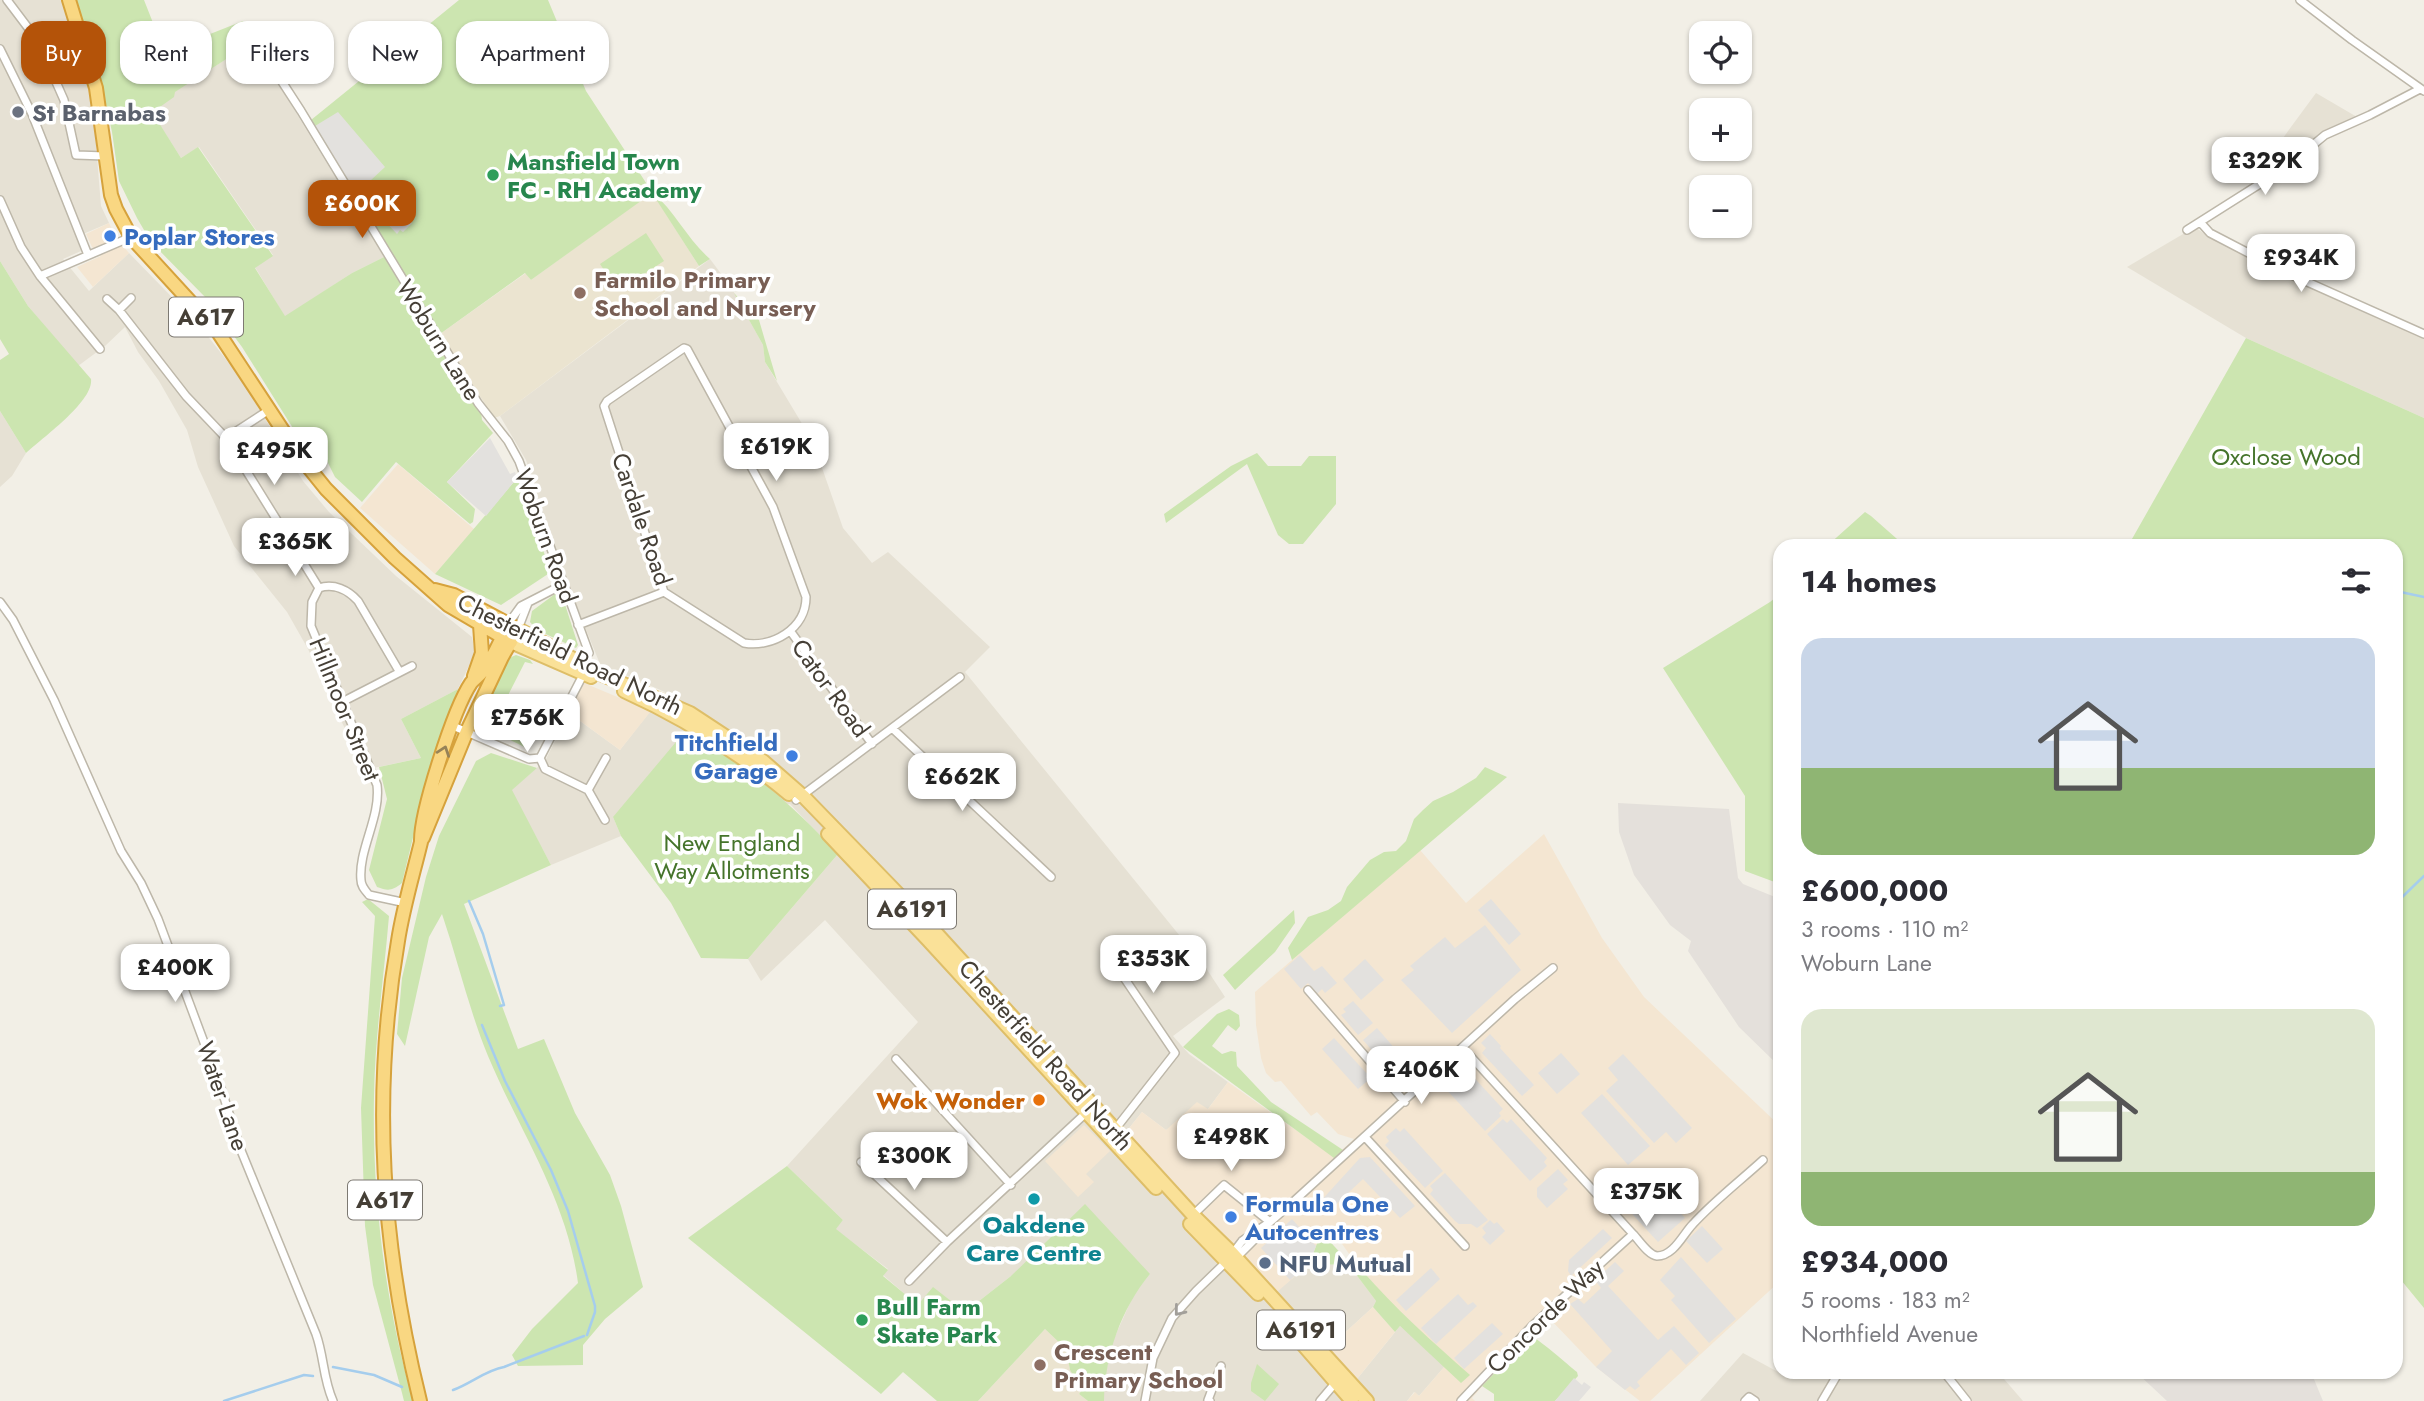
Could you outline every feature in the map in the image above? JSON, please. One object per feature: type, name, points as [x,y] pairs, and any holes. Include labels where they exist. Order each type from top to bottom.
[{"type":"highway","name":"A617","points":[[68,0],[96,88],[105,156],[116,209],[131,237],[218,332],[300,458],[326,489],[395,558],[432,589]]},
{"type":"highway","name":"Chesterfield Road North","points":[[432,589],[448,605],[507,640]]},
{"type":"highway","name":"Chesterfield Road North","points":[[432,589],[454,595],[513,627]]},
{"type":"highway","name":"A617","points":[[420,1401],[399,1308],[387,1224],[381,1139],[386,1047],[398,941],[421,842],[420,829],[453,726],[482,653],[480,625]]},
{"type":"highway","name":"A617","points":[[421,842],[428,831],[467,731],[513,627]]},
{"type":"highway","name":"A617","points":[[472,682],[507,640]]},
{"type":"main road","name":"Chesterfield Road North","points":[[513,627],[690,713],[764,761],[888,890],[1089,1110],[1232,1258]]},
{"type":"main road","name":"Chesterfield Road North","points":[[507,640],[587,664]]},
{"type":"main road","name":"Chesterfield Road North","points":[[1112,1134],[1193,1215],[1289,1328],[1339,1379],[1367,1401]]},
{"type":"main road","name":"Chesterfield Road North","points":[[1339,1379],[1352,1401]]},
{"type":"street","points":[[7,0],[38,41],[64,100],[76,155],[105,156]]},
{"type":"street","points":[[2187,230],[2285,168],[2325,135],[2422,90],[2300,0]]},
{"type":"street","points":[[0,49],[32,114],[88,255]]},
{"type":"street","name":"Woburn Lane","points":[[284,84],[493,424]]},
{"type":"street","points":[[0,200],[21,247],[40,276],[100,349]]},
{"type":"street","points":[[2201,223],[2210,233],[2285,272],[2424,334]]},
{"type":"street","points":[[40,276],[131,237]]},
{"type":"street","points":[[119,310],[131,298]]},
{"type":"street","points":[[107,299],[119,310],[186,396],[226,438],[319,588],[326,586],[350,592],[399,671]]},
{"type":"street","name":"Cardale Road","points":[[684,348],[687,349],[773,507],[806,597],[806,605],[799,622],[791,632],[782,637],[744,643],[664,592],[604,406],[607,401],[684,348]]},
{"type":"street","points":[[226,438],[269,410]]},
{"type":"street","name":"Woburn Road","points":[[493,424],[508,441],[519,461],[579,625],[587,664]]},
{"type":"street","points":[[513,627],[521,606],[564,583]]},
{"type":"street","name":"Hillmoor Street","points":[[319,588],[314,594],[311,607],[311,625],[344,701],[377,785],[379,798],[361,868],[361,883],[369,895],[406,903]]},
{"type":"street","points":[[579,625],[664,592]]},
{"type":"street","name":"Water Lane","points":[[1,607],[13,620],[43,678],[121,850],[158,919],[210,1056],[244,1158],[320,1345],[325,1381],[333,1401]]},
{"type":"street","name":"Cator Road","points":[[791,632],[872,744]]},
{"type":"street","points":[[540,758],[587,664]]},
{"type":"street","points":[[344,701],[412,666]]},
{"type":"street","points":[[799,798],[960,677]]},
{"type":"street","points":[[453,726],[529,759],[540,758]]},
{"type":"street","points":[[893,729],[1051,877]]},
{"type":"street","points":[[540,758],[545,769],[588,790],[605,820]]},
{"type":"street","points":[[588,790],[606,758]]},
{"type":"street","points":[[1108,954],[1175,1053],[1112,1134]]},
{"type":"street","points":[[1145,1401],[1153,1358],[1172,1318],[1196,1291],[1232,1258],[1251,1234],[1270,1222],[1405,1102],[1515,999],[1553,968]]},
{"type":"street","points":[[1308,990],[1405,1102]]},
{"type":"street","points":[[1463,1048],[1652,1254],[1666,1254],[1693,1223],[1763,1160]]},
{"type":"street","points":[[895,1059],[1011,1185]]},
{"type":"street","points":[[909,1281],[947,1242],[1089,1110]]},
{"type":"street","points":[[1365,1137],[1465,1246]]},
{"type":"street","points":[[861,1162],[947,1242]]},
{"type":"street","points":[[1193,1215],[1224,1185],[1270,1222]]},
{"type":"street","name":"Concorde Way","points":[[1461,1401],[1532,1326],[1633,1234]]},
{"type":"street","points":[[1210,1401],[1208,1399],[1222,1366]]},
{"type":"street","points":[[1320,1401],[1339,1379]]},
{"type":"street","points":[[1822,1401],[1835,1379]]},
{"type":"street","points":[[1950,1379],[1967,1401]]},
{"type":"street","points":[[1745,1401],[1749,1397],[1755,1401]]},
{"type":"shaded area","points":[[0,0],[63,0],[70,21],[21,21],[21,84],[89,84],[101,206],[109,223],[76,237],[81,251],[63,259],[89,291],[129,253],[199,325],[239,376],[303,481],[329,512],[396,576],[472,637],[475,653],[458,689],[401,719],[421,758],[364,770],[308,649],[287,612],[234,546],[198,467],[187,430],[125,327],[78,366],[28,306],[0,261]]},
{"type":"shaded area","points":[[226,59],[226,84],[279,84],[384,257],[352,273],[285,317],[255,267],[273,255],[199,147],[181,158],[149,108],[187,84],[212,84],[212,68]]},
{"type":"shaded area","points":[[2316,93],[2357,117],[2320,134],[2277,168],[2269,157]]},
{"type":"shaded area","points":[[338,112],[385,167],[356,194],[315,126]]},
{"type":"shaded area","points":[[377,187],[412,223],[403,232],[400,230],[397,234],[364,199]]},
{"type":"shaded area","name":"Farmilo Primary School and Nursery","points":[[652,192],[699,266],[494,418],[440,334],[526,273],[531,280]]},
{"type":"shaded area","points":[[109,223],[116,238],[129,253],[93,287],[77,267],[101,256],[92,247],[86,234]]},
{"type":"shaded area","points":[[2195,227],[2210,238],[2424,338],[2424,418],[2246,338],[2127,267]]},
{"type":"shaded area","points":[[710,259],[731,287],[763,345],[765,362],[813,442],[843,528],[872,563],[888,552],[990,647],[965,672],[1206,968],[1225,997],[1173,1036],[1189,1054],[1228,1082],[1208,1109],[1166,1130],[1142,1112],[1126,1132],[1277,1291],[1309,1264],[1349,1265],[1376,1301],[1373,1307],[1327,1349],[1357,1379],[1400,1326],[1445,1366],[1419,1396],[1414,1392],[1407,1401],[1104,1401],[1104,1381],[1112,1343],[1134,1294],[1150,1274],[1011,1276],[965,1312],[916,1307],[883,1275],[888,1269],[835,1229],[843,1220],[787,1166],[918,1022],[825,920],[761,981],[748,959],[838,854],[790,804],[613,817],[621,836],[551,865],[511,790],[545,761],[569,713],[620,750],[665,692],[600,664],[561,568],[526,460],[500,416]]},
{"type":"shaded area","points":[[0,411],[26,453],[12,476],[0,487]]},
{"type":"shaded area","points":[[490,438],[510,474],[515,472],[518,481],[513,483],[486,516],[447,482]]},
{"type":"shaded area","points":[[398,464],[474,529],[435,574],[360,508]]},
{"type":"shaded area","points":[[584,683],[651,711],[620,750],[569,713]]},
{"type":"shaded area","points":[[1618,803],[1729,809],[1738,878],[1743,884],[1773,896],[1773,1060],[1739,1027],[1688,951],[1691,941],[1670,925],[1634,875],[1619,832]]},
{"type":"shaded area","points":[[1544,834],[1602,938],[1644,997],[1773,1119],[1773,1287],[1650,1401],[1640,1401],[1596,1367],[1550,1319],[1498,1368],[1472,1398],[1475,1401],[1407,1401],[1415,1392],[1419,1396],[1445,1366],[1461,1383],[1418,1329],[1384,1296],[1354,1261],[1331,1228],[1320,1236],[1309,1264],[1277,1292],[1126,1132],[1142,1112],[1166,1130],[1197,1102],[1208,1109],[1228,1082],[1334,1157],[1354,1139],[1338,1134],[1317,1112],[1311,1116],[1281,1081],[1275,1082],[1266,1073],[1256,1025],[1255,992],[1420,850],[1466,903]]},
{"type":"shaded area","points":[[1491,899],[1521,934],[1509,945],[1478,910]]},
{"type":"shaded area","points":[[1485,925],[1521,970],[1452,1033],[1401,980],[1414,970],[1410,966],[1445,937],[1455,948]]},
{"type":"shaded area","points":[[1300,955],[1314,971],[1322,966],[1337,983],[1325,993],[1322,989],[1317,994],[1308,983],[1301,989],[1284,969]]},
{"type":"shaded area","points":[[1365,959],[1384,980],[1361,1000],[1343,979]]},
{"type":"shaded area","points":[[1353,1001],[1373,1023],[1358,1035],[1341,1015],[1346,1012],[1343,1009]]},
{"type":"shaded area","points":[[1377,1028],[1397,1051],[1388,1060],[1385,1057],[1381,1061],[1363,1040]]},
{"type":"shaded area","points":[[1490,1034],[1534,1085],[1522,1096],[1482,1053],[1486,1048],[1481,1043]]},
{"type":"shaded area","points":[[1334,1038],[1371,1078],[1358,1089],[1322,1049]]},
{"type":"shaded area","points":[[1561,1053],[1580,1074],[1557,1094],[1538,1073]]},
{"type":"shaded area","points":[[1623,1054],[1692,1128],[1676,1143],[1666,1132],[1654,1143],[1606,1091],[1618,1080],[1608,1068]]},
{"type":"shaded area","points":[[1459,1069],[1463,1073],[1467,1070],[1503,1109],[1499,1113],[1501,1116],[1485,1131],[1442,1085]]},
{"type":"shaded area","points":[[1602,1094],[1650,1146],[1628,1165],[1581,1113]]},
{"type":"shaded area","points":[[1503,1119],[1507,1123],[1511,1119],[1547,1158],[1544,1162],[1547,1166],[1530,1181],[1487,1134]]},
{"type":"shaded area","points":[[1084,1125],[1110,1151],[1086,1174],[1094,1182],[1078,1197],[1045,1161]]},
{"type":"shaded area","points":[[1396,1128],[1400,1132],[1404,1128],[1443,1171],[1425,1188],[1385,1145],[1389,1141],[1386,1137]]},
{"type":"shaded area","points":[[1370,1157],[1415,1206],[1400,1218],[1363,1179],[1329,1211],[1319,1203],[1360,1158]]},
{"type":"shaded area","points":[[1558,1169],[1568,1180],[1563,1184],[1568,1189],[1547,1208],[1537,1197],[1537,1188]]},
{"type":"shaded area","points":[[1445,1173],[1488,1220],[1477,1228],[1471,1224],[1459,1224],[1430,1194],[1433,1190],[1430,1186]]},
{"type":"shaded area","points":[[1649,1178],[1685,1218],[1658,1242],[1622,1203]]},
{"type":"shaded area","points":[[1292,1219],[1316,1246],[1309,1264],[1290,1280],[1261,1248]]},
{"type":"shaded area","points":[[1490,1220],[1494,1224],[1497,1222],[1505,1231],[1490,1245],[1482,1237],[1486,1233],[1482,1228]]},
{"type":"shaded area","points":[[1702,1226],[1723,1249],[1707,1263],[1686,1241]]},
{"type":"shaded area","points":[[1603,1229],[1612,1238],[1571,1276],[1568,1271],[1569,1260]]},
{"type":"shaded area","points":[[1681,1257],[1736,1319],[1709,1343],[1671,1300],[1675,1296],[1660,1280]]},
{"type":"shaded area","points":[[1615,1262],[1624,1271],[1608,1286],[1658,1340],[1674,1326],[1699,1353],[1686,1365],[1671,1349],[1637,1382],[1640,1386],[1635,1390],[1630,1386],[1625,1390],[1596,1367],[1612,1351],[1570,1304],[1578,1299],[1584,1304],[1601,1288],[1595,1280]]},
{"type":"shaded area","points":[[1431,1268],[1440,1279],[1406,1311],[1396,1300]]},
{"type":"shaded area","points":[[1458,1294],[1468,1305],[1473,1302],[1477,1306],[1436,1344],[1421,1328]]},
{"type":"shaded area","points":[[1373,1307],[1395,1332],[1357,1379],[1327,1349]]},
{"type":"shaded area","points":[[1492,1323],[1503,1334],[1464,1369],[1454,1358]]},
{"type":"shaded area","name":"Crescent Primary School","points":[[1045,1329],[1066,1349],[1070,1370],[1082,1390],[1079,1394],[1088,1401],[978,1401]]},
{"type":"shaded area","points":[[1743,1353],[1773,1369],[1773,1379],[2004,1379],[2023,1401],[1700,1401]]},
{"type":"shaded area","points":[[1574,1378],[1582,1385],[1584,1382],[1591,1387],[1579,1401],[1555,1401]]},
{"type":"shaded area","points":[[2143,1379],[2314,1379],[2323,1401],[2167,1401]]},
{"type":"green space","points":[[76,0],[144,0],[152,21],[120,21],[120,84],[187,84],[175,92],[174,97],[157,109],[154,115],[181,158],[198,147],[273,256],[255,268],[285,316],[352,273],[384,257],[388,261],[481,411],[482,420],[493,433],[447,482],[475,509],[473,522],[470,524],[396,462],[362,502],[335,477],[310,427],[296,433],[242,347],[206,298],[151,242],[137,218],[119,181],[102,84],[106,84],[106,21],[83,21]]},
{"type":"green space","name":"Mansfield Town FC - RH Academy","points":[[459,0],[548,0],[557,21],[456,21],[456,84],[583,84],[652,192],[710,259],[699,266],[652,193],[531,280],[525,273],[440,334],[311,120],[355,84],[442,84],[442,21],[433,21]]},
{"type":"green space","points":[[226,28],[226,59],[212,68],[212,33]]},
{"type":"green space","points":[[646,233],[664,261],[618,291],[600,264]]},
{"type":"green space","points":[[0,261],[28,306],[91,379],[90,388],[76,408],[26,453],[0,411],[0,360],[9,354],[0,339]]},
{"type":"green space","points":[[734,293],[759,320],[777,381],[765,362],[763,345]]},
{"type":"green space","name":"Oxclose Wood","points":[[2246,338],[2424,418],[2424,1308],[2403,1282],[2403,539],[2132,539]]},
{"type":"green space","points":[[1257,453],[1268,466],[1301,466],[1309,456],[1336,456],[1336,504],[1303,544],[1289,544],[1278,535],[1247,464],[1166,523],[1164,514],[1231,466]]},
{"type":"green space","points":[[518,481],[551,572],[501,605],[435,574],[513,483]]},
{"type":"green space","points":[[1865,512],[1897,539],[1835,539]]},
{"type":"green space","points":[[555,594],[562,595],[578,645],[576,648],[537,630],[530,622],[532,611]]},
{"type":"green space","points":[[1773,600],[1773,881],[1745,871],[1745,796],[1663,668]]},
{"type":"green space","points":[[516,655],[530,660],[533,664],[525,662],[499,713],[505,727],[527,743],[528,748],[499,734],[488,724],[486,718],[493,690],[507,659]]},
{"type":"green space","points":[[458,689],[431,763],[402,883],[390,890],[377,887],[369,870],[387,799],[379,767],[421,758],[401,719]]},
{"type":"green space","name":"New England Way Allotments","points":[[686,730],[767,786],[838,854],[748,959],[701,958],[671,903],[621,836],[613,817]]},
{"type":"green space","points":[[491,753],[537,768],[512,790],[551,865],[464,904],[518,1049],[544,1039],[575,1113],[610,1175],[643,1287],[605,1319],[583,1345],[583,1365],[518,1366],[512,1355],[532,1329],[578,1283],[564,1223],[541,1167],[488,1056],[442,914],[429,937],[405,1046],[397,1034],[402,978],[426,877],[439,836],[476,761]]},
{"type":"green space","points":[[1485,767],[1507,777],[1292,960],[1288,948],[1308,917],[1328,910],[1341,901],[1347,887],[1370,860],[1384,852],[1396,851],[1406,841],[1414,819],[1423,810],[1433,801],[1476,778]]},
{"type":"green space","points":[[368,899],[389,916],[375,1074],[375,1173],[388,1288],[413,1401],[404,1401],[373,1285],[365,1226],[361,1108],[375,916],[362,902]]},
{"type":"green space","points":[[1294,910],[1295,923],[1275,952],[1235,990],[1223,975]]},
{"type":"green space","points":[[1229,1009],[1239,1015],[1240,1026],[1236,1031],[1228,1025],[1212,1046],[1222,1054],[1236,1052],[1237,1066],[1271,1102],[1343,1150],[1334,1158],[1183,1047],[1217,1014]]},
{"type":"green space","points":[[787,1166],[843,1220],[836,1229],[888,1270],[883,1276],[916,1307],[933,1287],[965,1312],[1011,1276],[1085,1204],[1150,1274],[1131,1302],[1116,1333],[1104,1401],[1088,1401],[1079,1394],[1082,1390],[1070,1370],[1066,1349],[1045,1329],[978,1401],[937,1401],[903,1372],[881,1394],[688,1238]]},
{"type":"green space","points":[[1323,1234],[1346,1259],[1354,1261],[1410,1320],[1470,1375],[1461,1383],[1400,1326],[1395,1332],[1373,1307],[1376,1301],[1349,1265],[1309,1264]]},
{"type":"green space","points":[[1530,1336],[1577,1372],[1578,1376],[1555,1401],[1494,1401],[1494,1394],[1482,1386]]},
{"type":"green space","points":[[1257,1364],[1279,1384],[1265,1401],[1251,1391]]},
{"type":"waterway","points":[[2403,592],[2424,597]]},
{"type":"waterway","points":[[2403,896],[2424,876]]},
{"type":"waterway","points":[[469,901],[483,934],[504,1005],[500,1006]]},
{"type":"waterway","points":[[482,1025],[505,1081],[551,1170],[568,1211],[595,1306],[587,1335]]},
{"type":"waterway","points":[[453,1390],[491,1371],[584,1336]]},
{"type":"waterway","points":[[333,1367],[374,1375],[402,1387]]},
{"type":"waterway","points":[[224,1401],[304,1375],[313,1376]]},
{"type":"place","name":"St Barnabas","points":[[18,112]]},
{"type":"place","name":"Mansfield Town FC - RH Academy","points":[[493,175]]},
{"type":"place","name":"Poplar Stores","points":[[110,236]]},
{"type":"place","name":"Farmilo Primary School and Nursery","points":[[580,293]]},
{"type":"place","name":"Titchfield Garage","points":[[792,756]]},
{"type":"place","name":"Wok Wonder","points":[[1039,1100]]},
{"type":"place","name":"Oakdene Care Centre","points":[[1034,1199]]},
{"type":"place","name":"Formula One Autocentres","points":[[1231,1217]]},
{"type":"place","name":"NFU Mutual","points":[[1265,1263]]},
{"type":"place","name":"Bull Farm Skate Park","points":[[862,1320]]},
{"type":"place","name":"Crescent Primary School","points":[[1040,1365]]}]
